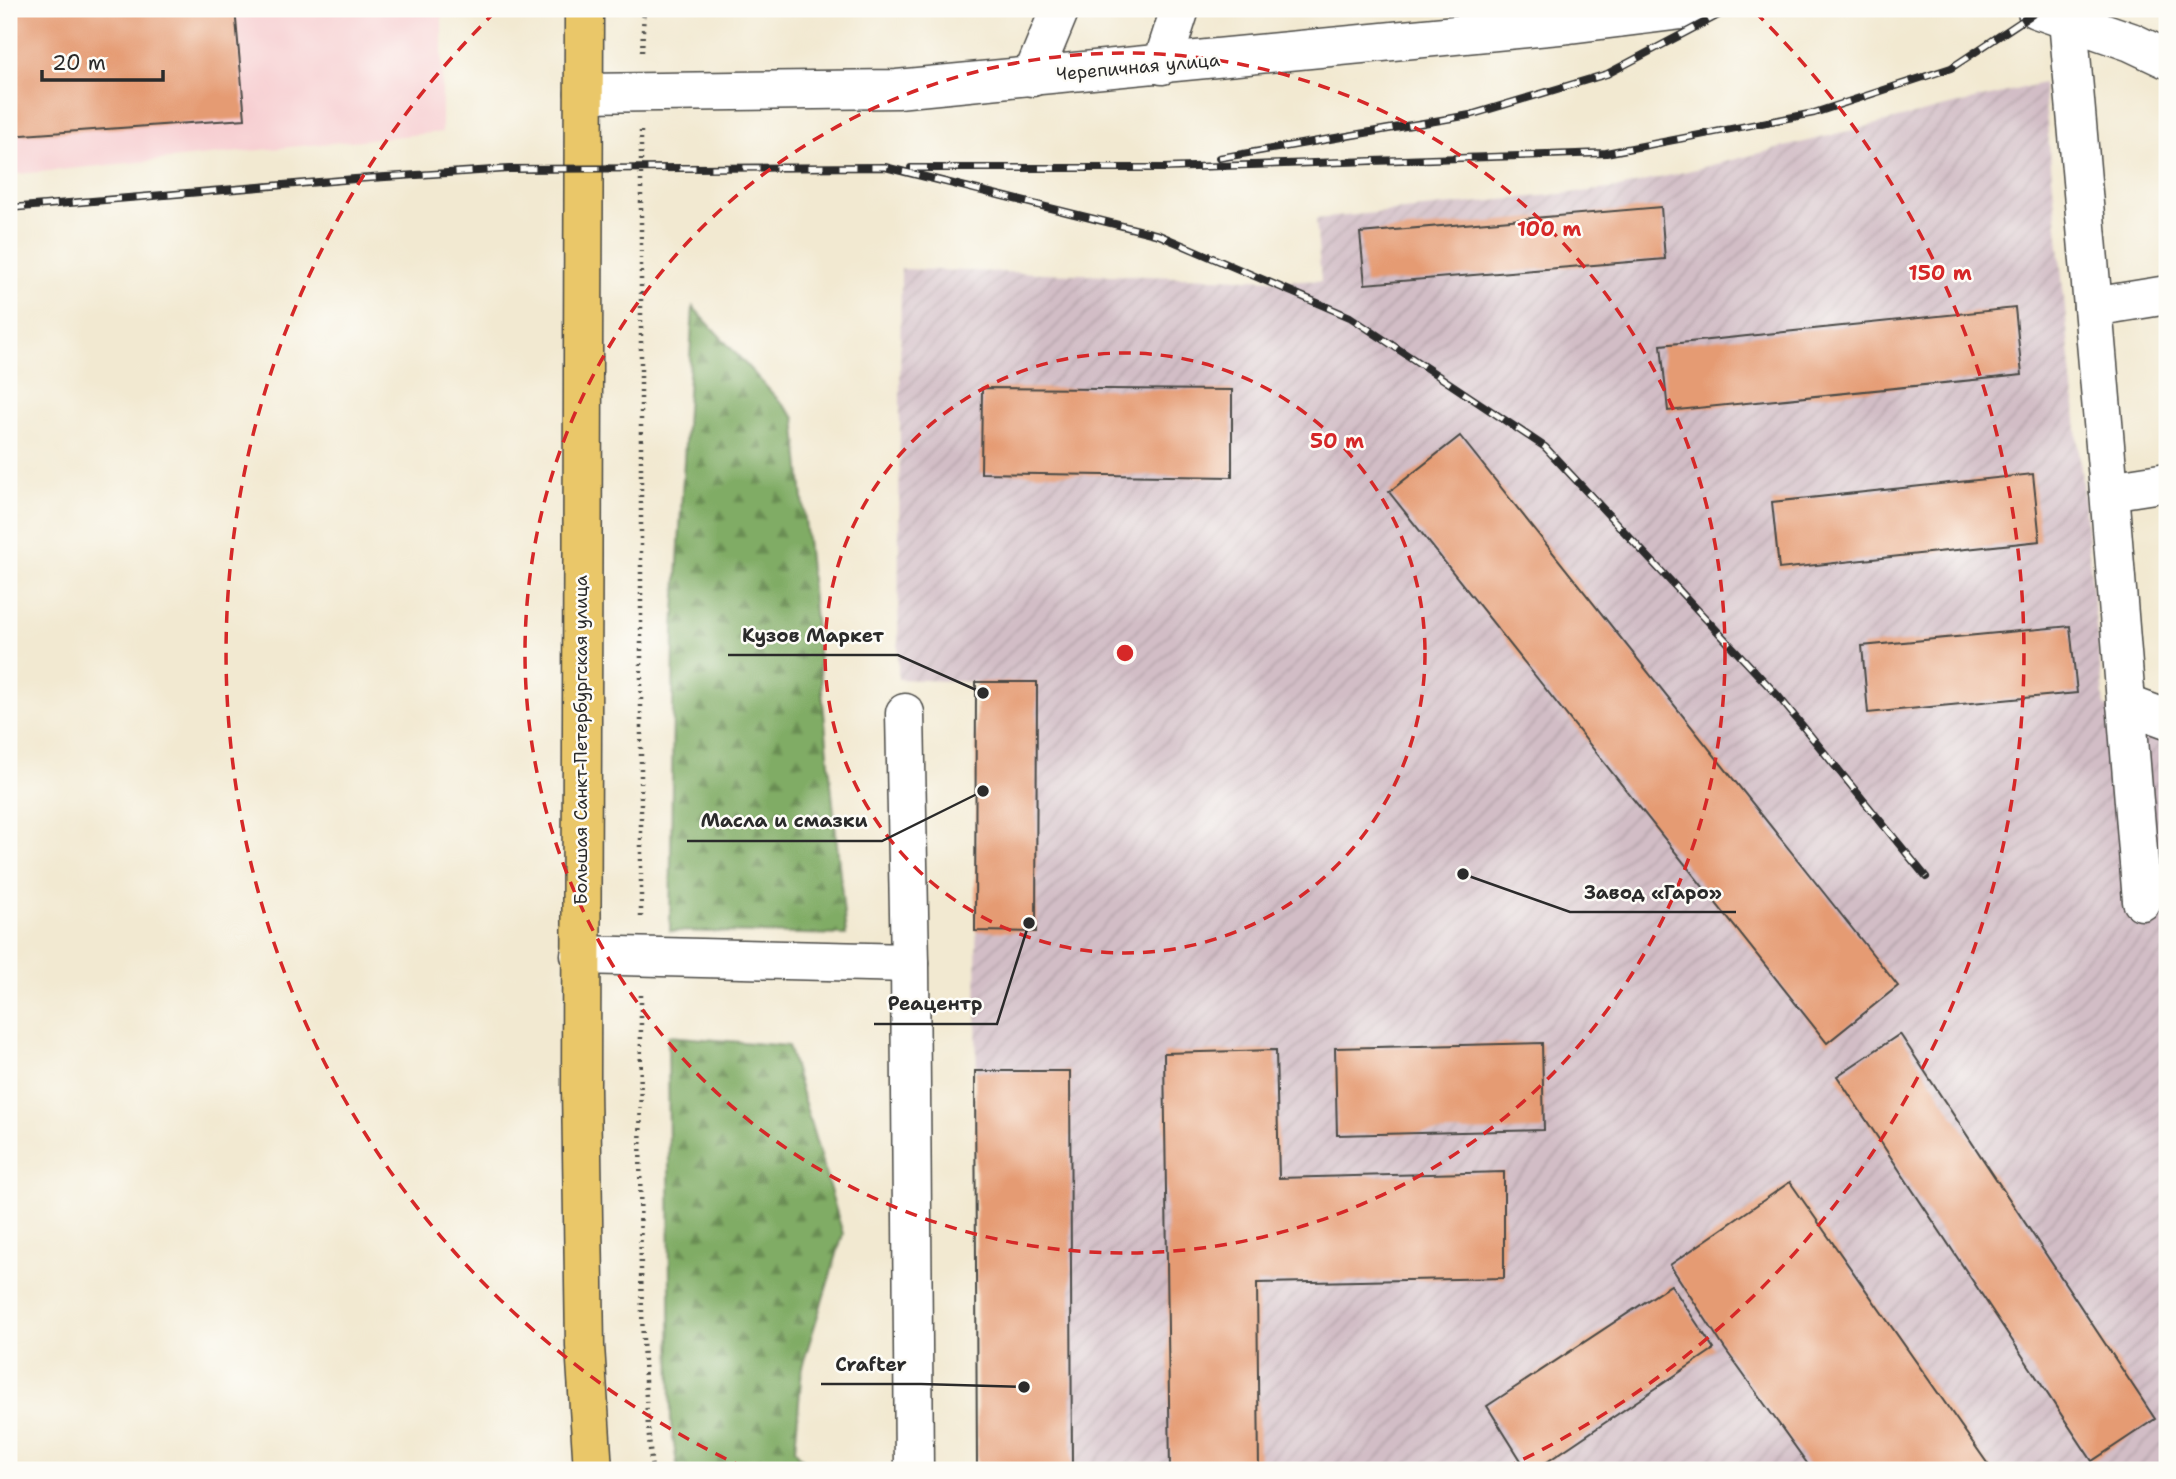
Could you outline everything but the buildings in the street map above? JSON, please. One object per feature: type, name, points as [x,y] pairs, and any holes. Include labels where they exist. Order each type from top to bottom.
[{"type":"main road","name":"Большая Санкт-Петербургская улица","points":[[584,9],[580,955],[585,1346],[593,1470]]},
{"type":"street","points":[[1032,76],[1060,9]]},
{"type":"street","points":[[1162,65],[1180,9]]},
{"type":"street","name":"Черепичная улица","points":[[584,93],[897,89],[1162,65],[1568,16],[1690,9]]},
{"type":"street","points":[[2142,901],[2093,307],[2052,14],[2131,42],[2167,59]]},
{"type":"street","points":[[2093,307],[2167,295]]},
{"type":"street","points":[[2109,491],[2167,482]]},
{"type":"street","points":[[2126,704],[2167,719]]},
{"type":"street","points":[[905,713],[914,1470]]},
{"type":"street","points":[[580,955],[910,963]]},
{"type":"path","points":[[644,9],[641,93],[641,1203],[652,1470]]},
{"type":"shaded area","points":[[9,9],[442,9],[442,132],[9,175]]},
{"type":"shaded area","points":[[2043,83],[2104,706],[2167,736],[2167,1470],[977,1470],[976,682],[898,679],[901,269],[1321,281],[1316,219],[1619,188]]},
{"type":"green space","points":[[693,307],[795,418],[846,935],[670,931],[674,630]]},
{"type":"green space","points":[[668,1036],[788,1046],[843,1234],[802,1367],[795,1450],[811,1470],[678,1470],[671,1425]]},
{"type":"railway","points":[[1219,158],[1470,115],[1607,74],[1730,9]]},
{"type":"railway","points":[[911,168],[1164,168],[1606,153],[1814,113],[1951,68],[2040,9]]},
{"type":"railway","points":[[9,208],[509,169],[885,167],[1159,235],[1350,317],[1545,447],[1778,696],[1926,877]]},
{"type":"place","name":"Кузов Маркет","points":[[983,693]]},
{"type":"place","name":"Масла и смазки","points":[[983,791]]},
{"type":"place","name":"Завод «Гаро»","points":[[1463,874]]},
{"type":"place","name":"Реацентр","points":[[1029,923]]},
{"type":"place","name":"Crafter","points":[[1024,1387]]}]
